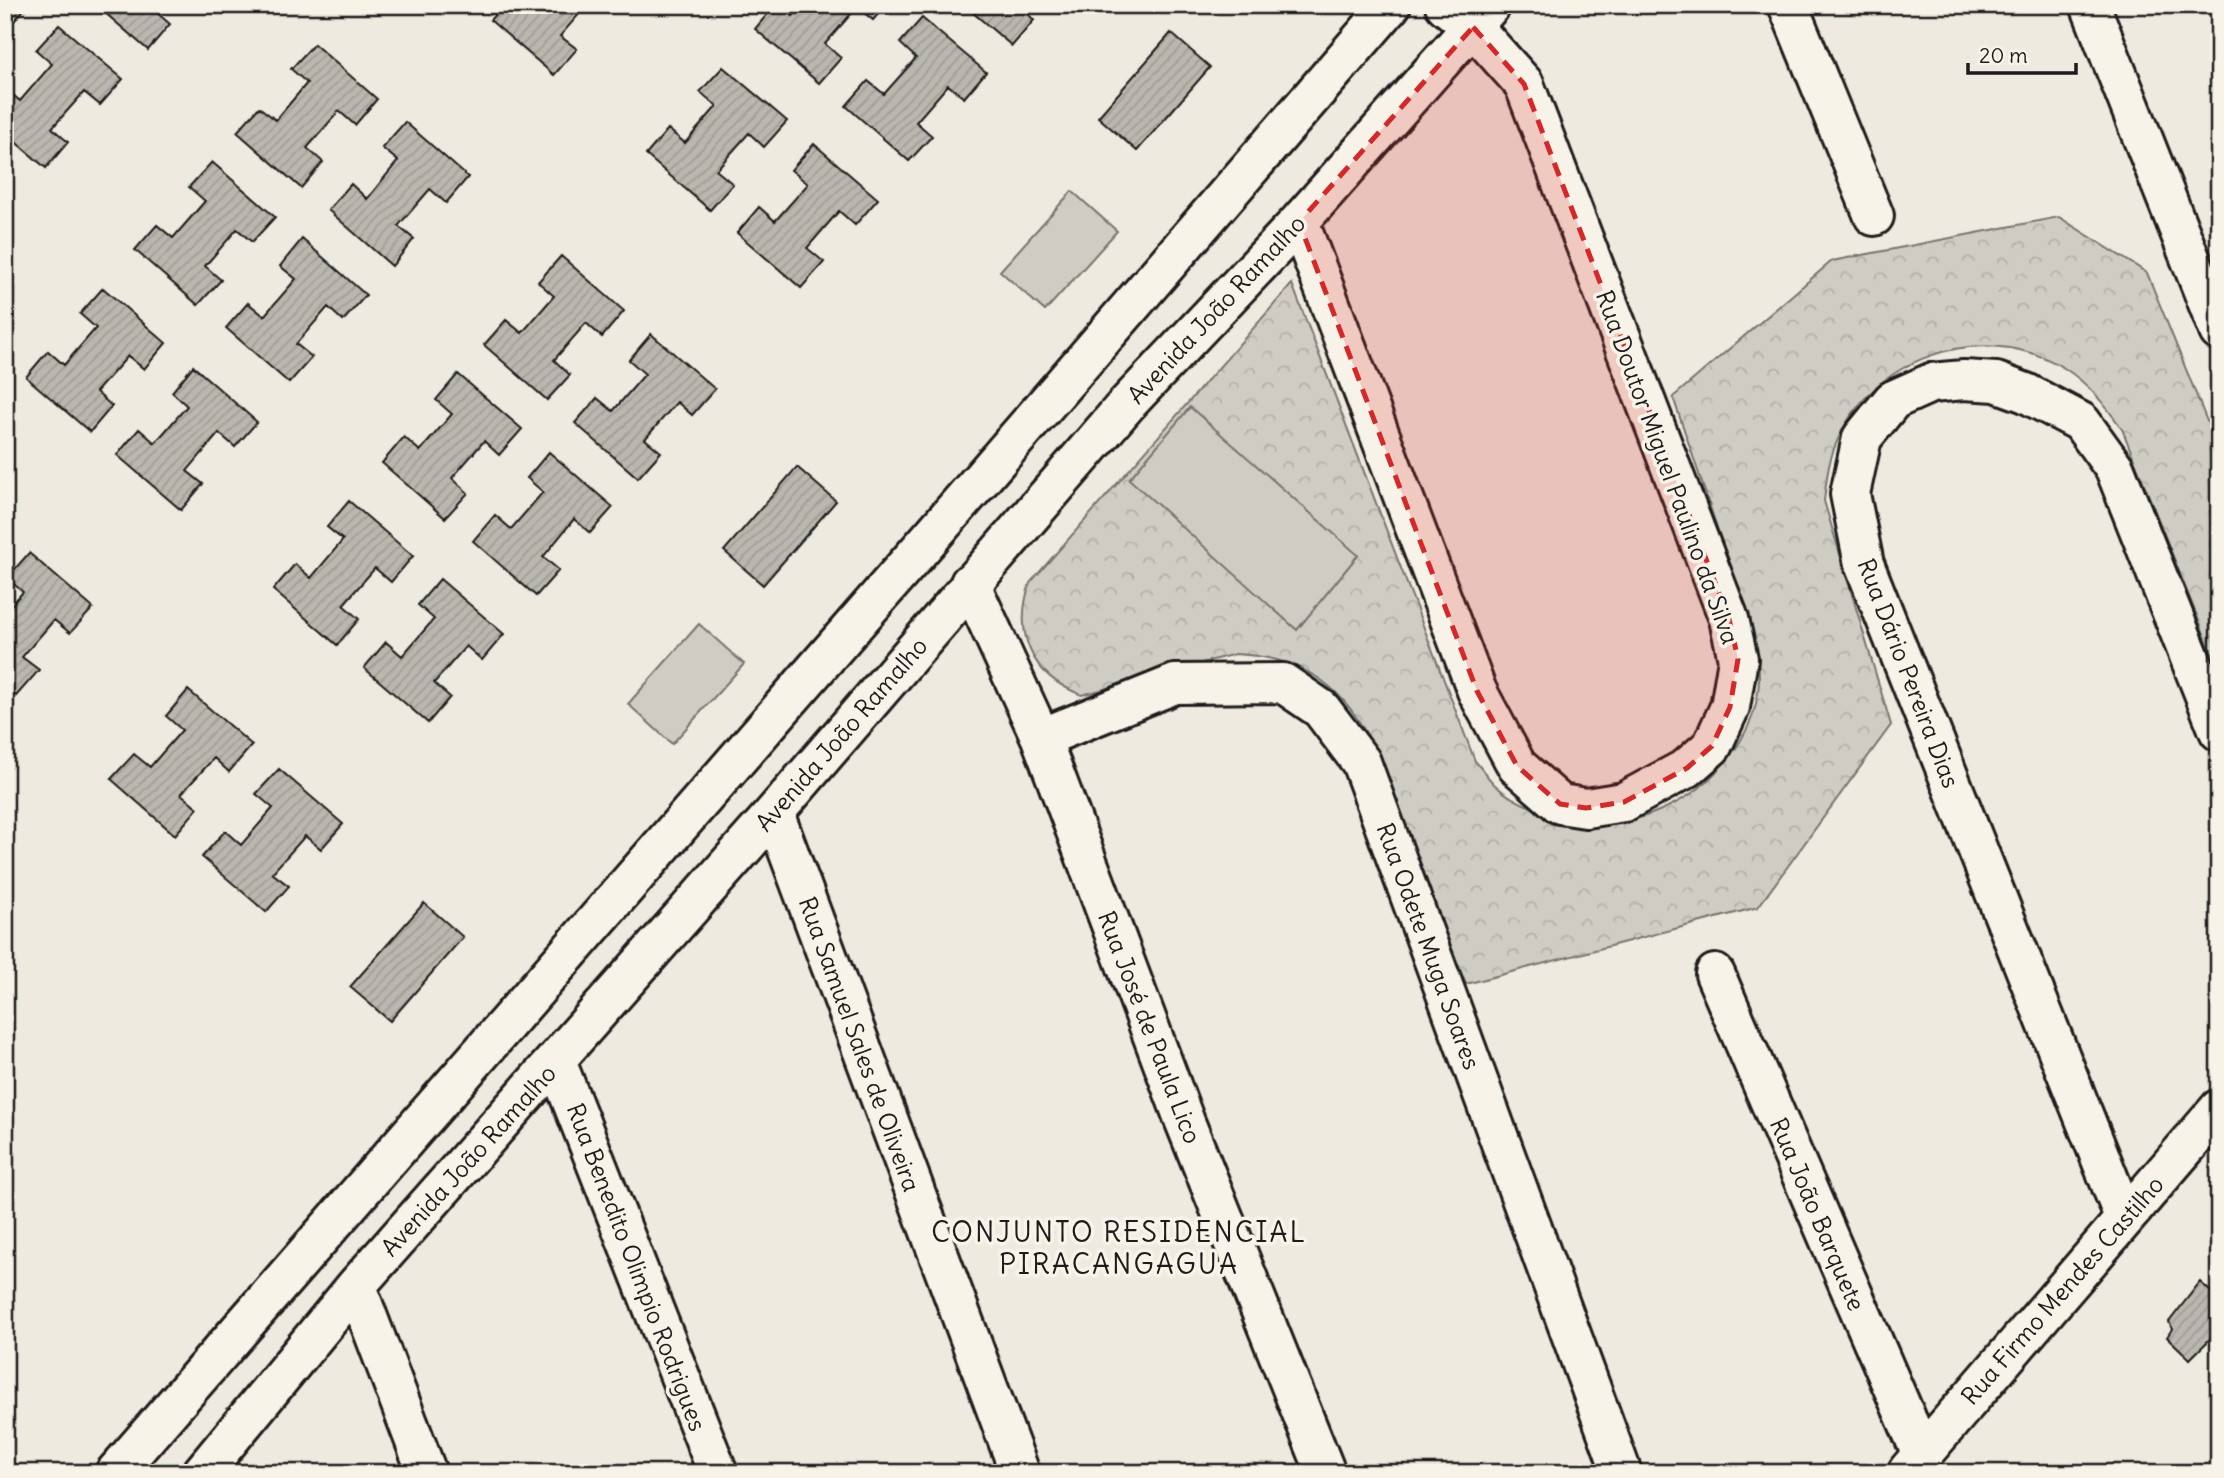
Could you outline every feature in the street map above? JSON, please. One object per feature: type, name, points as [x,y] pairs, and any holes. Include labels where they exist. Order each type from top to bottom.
[{"type":"street","points":[[115,1473],[1391,5]]},
{"type":"street","points":[[1788,5],[1874,216]]},
{"type":"street","points":[[2090,5],[2219,331]]},
{"type":"street","name":"Avenida João Ramalho","points":[[202,1473],[356,1286],[774,813],[1126,405],[1299,222],[1470,12]]},
{"type":"street","name":"Rua Doutor Miguel Paulino da Silva","points":[[1299,222],[1477,691],[1517,766],[1560,804],[1586,808],[1623,802],[1687,768],[1712,746],[1730,707],[1738,659],[1729,618],[1524,84],[1470,12]]},
{"type":"street","name":"Rua Dário Pereira Dias","points":[[2124,1217],[1864,564],[1850,495],[1863,438],[1893,400],[1931,383],[1964,380],[1996,382],[2026,393],[2081,422],[2115,470],[2219,731]]},
{"type":"street","name":"Rua José de Paula Lico","points":[[970,583],[1041,738],[1185,1122],[1326,1473]]},
{"type":"street","name":"Rua Odete Muga Soares","points":[[1041,738],[1175,684],[1283,683],[1321,709],[1342,734],[1361,762],[1622,1473]]},
{"type":"street","name":"Rua Samuel Sales de Oliveira","points":[[774,813],[1020,1473]]},
{"type":"street","name":"Rua João Barquete","points":[[1715,974],[1915,1464]]},
{"type":"street","name":"Rua Benedito Olimpio Rodrigues","points":[[556,1061],[718,1473]]},
{"type":"street","name":"Rua Firmo Mendes Castilho","points":[[1915,1464],[2219,1109]]},
{"type":"street","points":[[356,1286],[427,1473]]},
{"type":"highlighted area","points":[[1473,27],[1524,84],[1729,619],[1738,659],[1730,707],[1712,746],[1687,768],[1624,802],[1586,808],[1560,804],[1517,766],[1477,691],[1299,222]]},
{"type":"green space","points":[[1072,191],[1117,231],[1045,311],[1000,271]]},
{"type":"green space","points":[[2059,217],[2147,273],[2219,451],[2219,671],[2122,429],[2089,388],[2064,368],[2032,353],[1998,347],[1964,348],[1931,356],[1900,370],[1872,391],[1850,417],[1832,455],[1824,501],[1891,725],[1758,907],[1466,984],[1368,737],[1357,717],[1330,687],[1297,667],[1278,660],[1235,654],[1082,695],[1050,677],[1030,651],[1024,619],[1030,583],[1292,284],[1475,761],[1495,785],[1508,795],[1554,814],[1621,820],[1654,813],[1698,789],[1733,752],[1752,718],[1759,675],[1751,626],[1673,397],[1832,261]]},
{"type":"green space","points":[[1190,407],[1358,555],[1297,630],[1129,479]]},
{"type":"green space","points":[[699,624],[744,664],[672,744],[628,704]]},
{"type":"building","points":[[5,5],[28,5],[9,27],[5,24]]},
{"type":"building","points":[[96,5],[159,5],[155,11],[170,24],[148,50]]},
{"type":"building","points":[[504,5],[525,5],[529,8],[531,5],[587,5],[560,36],[577,49],[554,75],[490,20]]},
{"type":"building","points":[[775,5],[780,5],[793,16],[803,5],[886,5],[873,20],[857,7],[825,44],[841,58],[819,83],[755,29]]},
{"type":"building","points":[[964,5],[1019,5],[1034,20],[1012,46]]},
{"type":"building","points":[[922,18],[986,72],[964,98],[948,85],[916,122],[932,136],[909,161],[846,106],[868,81],[884,94],[916,58],[900,43]]},
{"type":"building","points":[[59,25],[123,79],[100,105],[84,92],[52,128],[68,142],[46,168],[5,133],[5,88],[20,101],[52,64],[36,50]]},
{"type":"building","points":[[1171,33],[1210,67],[1137,151],[1098,117]]},
{"type":"building","points":[[314,44],[377,99],[355,125],[339,111],[307,148],[323,162],[301,188],[237,132],[259,107],[276,120],[307,83],[291,69]]},
{"type":"building","points":[[723,67],[787,121],[764,147],[749,133],[716,170],[733,184],[710,210],[646,155],[668,129],[685,143],[717,106],[700,92]]},
{"type":"building","points":[[405,122],[468,177],[446,203],[430,189],[398,226],[414,239],[392,266],[328,210],[351,184],[367,199],[398,161],[382,148]]},
{"type":"building","points":[[814,144],[878,199],[855,225],[839,211],[807,248],[824,262],[801,288],[737,233],[759,207],[775,221],[808,184],[791,170]]},
{"type":"building","points":[[212,162],[275,217],[252,242],[237,229],[205,266],[221,280],[198,305],[135,250],[157,225],[173,238],[205,201],[189,187]]},
{"type":"building","points":[[302,239],[366,295],[343,321],[328,307],[296,344],[312,357],[289,383],[226,328],[248,303],[264,316],[296,279],[280,266]]},
{"type":"building","points":[[561,256],[624,311],[602,337],[586,323],[554,360],[570,375],[547,400],[484,345],[506,320],[522,333],[554,296],[538,282]]},
{"type":"building","points":[[103,288],[166,343],[144,369],[128,356],[96,392],[112,406],[90,432],[26,377],[48,351],[64,365],[96,328],[80,314]]},
{"type":"building","points":[[651,334],[715,389],[692,415],[677,402],[645,439],[661,452],[638,478],[575,423],[597,398],[613,411],[645,374],[629,360]]},
{"type":"building","points":[[193,366],[257,422],[235,447],[219,433],[187,471],[203,484],[181,510],[117,455],[139,429],[155,443],[187,406],[172,392]]},
{"type":"building","points":[[458,374],[522,429],[499,455],[484,441],[452,478],[468,493],[445,518],[382,463],[404,437],[420,451],[452,414],[436,400]]},
{"type":"building","points":[[549,452],[613,507],[590,533],[574,519],[543,557],[559,570],[536,596],[473,541],[495,515],[511,529],[543,492],[527,478]]},
{"type":"building","points":[[797,467],[836,501],[763,585],[724,551]]},
{"type":"building","points":[[349,501],[413,556],[391,582],[375,568],[343,605],[359,619],[337,645],[273,590],[295,564],[311,578],[343,540],[327,527]]},
{"type":"building","points":[[29,553],[93,608],[70,633],[54,620],[22,657],[39,670],[16,696],[5,687],[5,612],[23,592],[7,578]]},
{"type":"building","points":[[440,579],[504,634],[482,660],[466,646],[434,683],[450,697],[428,723],[364,668],[386,642],[402,656],[434,619],[418,605]]},
{"type":"building","points":[[188,690],[252,745],[229,772],[214,758],[181,794],[198,808],[175,835],[111,779],[134,754],[150,767],[182,730],[166,716]]},
{"type":"building","points":[[279,769],[343,824],[321,849],[305,836],[272,873],[289,886],[266,912],[202,857],[225,831],[241,845],[273,808],[256,794]]},
{"type":"building","points":[[424,903],[463,937],[390,1021],[350,987]]},
{"type":"building","points":[[2200,1282],[2219,1299],[2219,1344],[2212,1337],[2190,1359],[2167,1337],[2172,1329],[2169,1322]]},
{"type":"district","name":"CONJUNTO RESIDENCIAL PIRACANGAGUA","points":[[1119,1248]]}]
